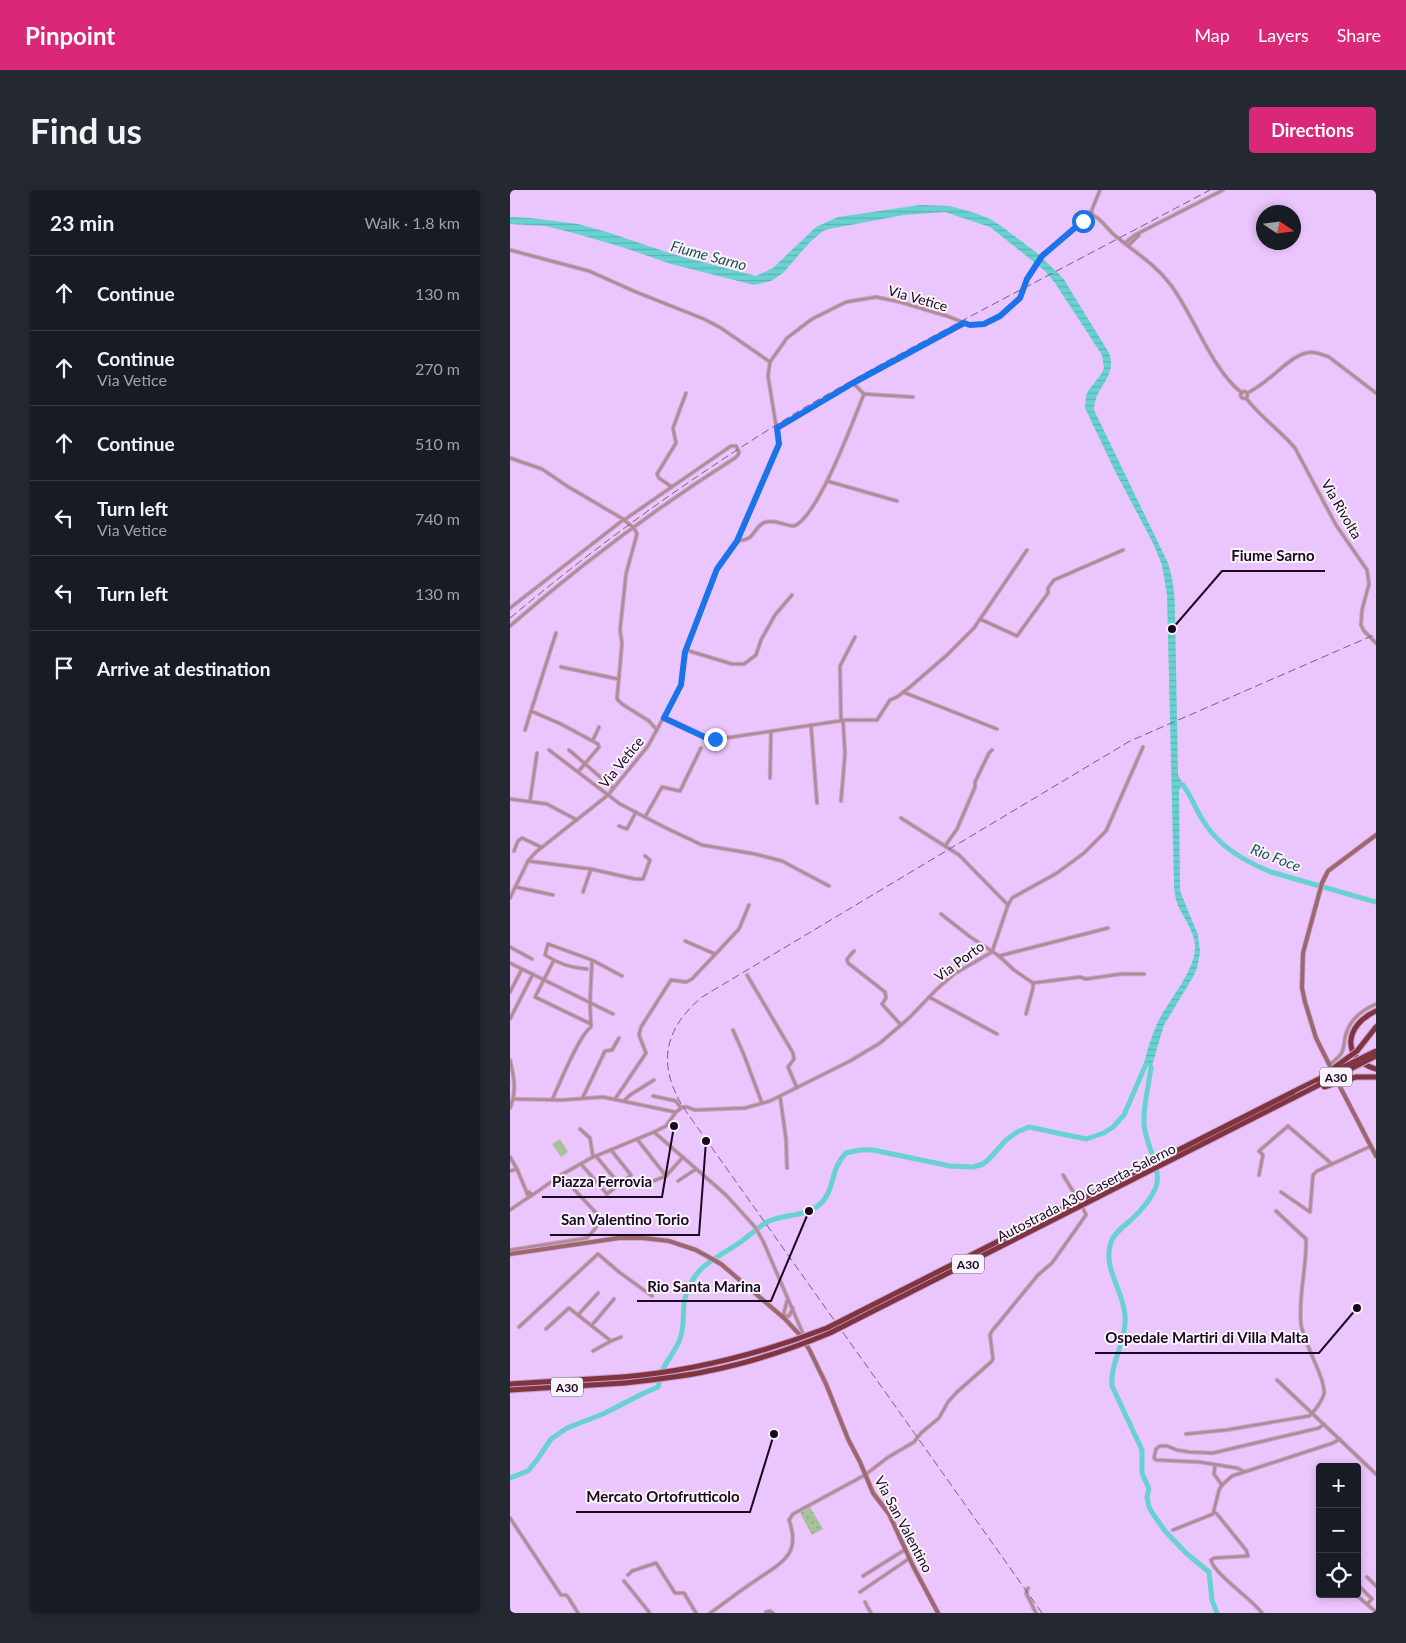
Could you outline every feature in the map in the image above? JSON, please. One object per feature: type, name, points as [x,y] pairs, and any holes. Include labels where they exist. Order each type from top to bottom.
[{"type":"highway","points":[[1376,1011],[1358,1022],[1353,1030],[1351,1041],[1352,1050],[1360,1061],[1376,1070]]},
{"type":"highway","points":[[1317,1080],[1322,1074],[1343,1062],[1357,1051],[1376,1028]]},
{"type":"highway","name":"Autostrada A30 Caserta-Salerno","points":[[510,1390],[624,1380],[688,1369],[764,1351],[827,1328],[864,1311],[1376,1050]]},
{"type":"highway","name":"Autostrada A30 Caserta-Salerno","points":[[510,1384],[666,1379],[710,1371],[758,1359],[830,1333],[1376,1056]]},
{"type":"highway","points":[[1295,1098],[1347,1078],[1376,1077]]},
{"type":"main road","points":[[1376,835],[1328,870],[1322,883],[1303,953],[1302,988],[1316,1038],[1376,1156]]},
{"type":"main road","name":"Via San Valentino","points":[[510,1254],[619,1238],[669,1241],[701,1253],[721,1264],[783,1316],[799,1334],[816,1362],[873,1494],[889,1514],[938,1613]]},
{"type":"street","points":[[1092,213],[1100,190]]},
{"type":"street","points":[[1126,244],[1139,234],[1223,190]]},
{"type":"street","name":"Via Vetice","points":[[510,898],[528,861],[541,847],[608,795],[648,746],[681,685],[686,650],[717,569],[738,540],[779,444],[768,376],[770,362],[787,338],[812,319],[846,302],[876,297],[947,316],[970,325],[984,324],[1000,316],[1020,298],[1027,279],[1042,256],[1092,213]]},
{"type":"street","name":"Via Rivolta","points":[[1092,213],[1114,235],[1134,250],[1170,283],[1225,376],[1242,393],[1242,398],[1246,398],[1251,406],[1295,448],[1336,525],[1367,570],[1369,584],[1362,610],[1361,624],[1364,631],[1376,643]]},
{"type":"street","points":[[1126,244],[1134,241],[1139,234]]},
{"type":"street","points":[[1134,241],[1134,250]]},
{"type":"street","points":[[510,250],[589,271],[636,292],[704,318],[722,328],[770,362]]},
{"type":"street","points":[[777,428],[853,383],[964,323]]},
{"type":"street","points":[[1242,393],[1247,393],[1268,380],[1298,357],[1311,353],[1329,357],[1376,393]]},
{"type":"street","points":[[853,383],[864,394],[913,397]]},
{"type":"street","points":[[672,487],[659,478],[657,474],[676,442],[673,428],[686,392]]},
{"type":"street","points":[[1246,398],[1247,393]]},
{"type":"street","points":[[738,540],[748,539],[761,525],[767,522],[777,522],[791,526],[797,525],[810,512],[827,482],[864,394]]},
{"type":"street","points":[[510,608],[624,520],[731,446],[736,446],[739,452],[735,458],[634,528],[510,626]]},
{"type":"street","points":[[510,458],[542,469],[634,528],[637,534],[626,574],[620,630],[622,643],[617,699],[649,721],[657,730]]},
{"type":"street","points":[[827,482],[898,501]]},
{"type":"street","points":[[664,718],[709,739],[842,721],[877,720],[890,700],[903,692],[947,655],[974,628],[1027,550]]},
{"type":"street","points":[[980,619],[1017,636],[1048,593],[1048,588],[1054,580],[1124,550]]},
{"type":"street","points":[[686,650],[732,664],[744,664],[756,654],[761,640],[775,615],[792,595]]},
{"type":"street","points":[[525,730],[556,633]]},
{"type":"street","points":[[841,801],[844,754],[840,666],[855,637]]},
{"type":"street","points":[[561,667],[618,679]]},
{"type":"street","points":[[903,692],[997,729]]},
{"type":"street","points":[[531,711],[561,724],[598,744],[598,747],[578,772]]},
{"type":"street","points":[[811,725],[817,803]]},
{"type":"street","points":[[592,740],[599,727]]},
{"type":"street","points":[[770,778],[771,732]]},
{"type":"street","points":[[901,818],[963,859],[1008,905],[1012,898],[1057,873],[1084,853],[1106,831],[1143,747]]},
{"type":"street","points":[[645,817],[662,787],[680,791],[701,748]]},
{"type":"street","points":[[549,750],[608,795],[645,817],[702,845],[755,854],[782,861],[828,886]]},
{"type":"street","points":[[569,750],[613,788]]},
{"type":"street","points":[[945,846],[957,829],[975,782],[992,750]]},
{"type":"street","points":[[530,801],[537,753]]},
{"type":"street","points":[[510,799],[547,804],[576,820]]},
{"type":"street","points":[[619,826],[627,829],[636,812]]},
{"type":"street","points":[[514,850],[518,841],[522,838],[541,847]]},
{"type":"street","points":[[528,861],[591,869],[625,878],[643,879],[650,860],[645,856]]},
{"type":"street","points":[[583,892],[591,869]]},
{"type":"street","points":[[516,887],[553,895]]},
{"type":"street","points":[[616,1099],[646,1052],[639,1034],[640,1026],[671,980],[689,981],[738,929],[749,905]]},
{"type":"street","name":"Via Porto","points":[[653,1096],[676,1102],[682,1107],[694,1110],[745,1108],[780,1096],[850,1061],[880,1043],[954,974],[992,952],[1008,905]]},
{"type":"street","points":[[941,914],[1033,983],[1080,977],[1086,979],[1121,974],[1144,974]]},
{"type":"street","points":[[999,956],[1108,928]]},
{"type":"street","points":[[685,941],[715,954]]},
{"type":"street","points":[[587,969],[574,968],[544,955],[548,944],[592,960],[622,976]]},
{"type":"street","points":[[510,948],[532,959]]},
{"type":"street","points":[[854,952],[847,959],[848,963],[885,992],[886,998],[882,1004],[900,1025]]},
{"type":"street","points":[[554,960],[535,997],[591,1024]]},
{"type":"street","points":[[552,1100],[581,1040],[591,1027],[592,960]]},
{"type":"street","points":[[510,967],[511,963],[613,1014]]},
{"type":"street","points":[[510,992],[522,969]]},
{"type":"street","points":[[510,1019],[533,974]]},
{"type":"street","points":[[747,976],[793,1053],[794,1059],[788,1067],[797,1088]]},
{"type":"street","points":[[1026,1014],[1033,983]]},
{"type":"street","points":[[929,997],[997,1034]]},
{"type":"street","points":[[1329,1065],[1341,1055],[1346,1032],[1350,1024],[1362,1012],[1376,1004]]},
{"type":"street","points":[[733,1030],[762,1103]]},
{"type":"street","points":[[583,1097],[604,1050],[612,1050],[619,1038]]},
{"type":"street","points":[[510,1060],[514,1073],[514,1100],[510,1108]]},
{"type":"street","points":[[624,1101],[654,1080]]},
{"type":"street","points":[[780,1096],[786,1139],[787,1168]]},
{"type":"street","points":[[514,1100],[603,1097],[676,1112]]},
{"type":"street","points":[[510,1210],[529,1194],[536,1192],[595,1156],[666,1126],[682,1107]]},
{"type":"street","points":[[1259,1175],[1263,1155],[1259,1151],[1288,1126],[1332,1164]]},
{"type":"street","points":[[580,1129],[590,1138],[595,1156],[619,1184]]},
{"type":"street","name":"Via San Valentino","points":[[654,1132],[726,1195],[755,1227],[816,1362]]},
{"type":"street","points":[[637,1139],[666,1176]]},
{"type":"street","points":[[1281,1192],[1310,1212],[1314,1175],[1317,1171],[1371,1146]]},
{"type":"street","points":[[581,1164],[607,1194],[631,1175],[611,1150]]},
{"type":"street","points":[[643,1185],[666,1176],[683,1157]]},
{"type":"street","points":[[510,1158],[517,1168],[529,1194]]},
{"type":"street","points":[[510,1171],[517,1168]]},
{"type":"street","points":[[678,1181],[696,1169]]},
{"type":"street","points":[[510,1250],[587,1238],[598,1225],[600,1218],[598,1214],[561,1175]]},
{"type":"street","points":[[710,1613],[755,1580],[770,1572],[784,1560],[789,1553],[794,1538],[789,1520],[793,1514],[865,1475],[887,1458],[914,1442],[921,1433],[939,1418],[948,1402],[957,1392],[993,1359],[990,1335],[992,1331],[1038,1275],[1052,1263],[1086,1215],[1063,1175]]},
{"type":"street","points":[[1186,1434],[1226,1430],[1309,1416],[1323,1397],[1324,1392],[1301,1325],[1307,1240],[1276,1211]]},
{"type":"street","points":[[519,1327],[598,1254],[652,1296]]},
{"type":"street","points":[[578,1315],[598,1293]]},
{"type":"street","points":[[592,1325],[614,1299]]},
{"type":"street","points":[[787,1301],[783,1316],[789,1316],[793,1308]]},
{"type":"street","points":[[546,1329],[569,1308],[611,1341]]},
{"type":"street","points":[[593,1351],[621,1337]]},
{"type":"street","points":[[1277,1380],[1376,1474]]},
{"type":"street","points":[[1243,1471],[1236,1468],[1199,1462],[1156,1460],[1154,1458],[1156,1449],[1160,1446],[1189,1452],[1213,1453],[1319,1428],[1324,1424]]},
{"type":"street","points":[[1173,1530],[1202,1520],[1214,1512],[1222,1484],[1232,1476],[1333,1443],[1340,1439]]},
{"type":"street","points":[[1215,1465],[1214,1474],[1222,1484]]},
{"type":"street","points":[[1214,1512],[1246,1550],[1248,1556],[1214,1558],[1211,1560],[1212,1565],[1251,1600],[1262,1613]]},
{"type":"street","points":[[510,1518],[561,1595],[568,1597],[578,1613]]},
{"type":"street","points":[[863,1576],[906,1549]]},
{"type":"street","points":[[860,1592],[910,1558]]},
{"type":"street","points":[[628,1575],[632,1571],[656,1564],[674,1593],[684,1593],[696,1613]]},
{"type":"street","points":[[1367,1577],[1376,1586]]},
{"type":"street","points":[[624,1581],[650,1612]]},
{"type":"street","points":[[1028,1588],[1026,1593],[1036,1613]]},
{"type":"street","points":[[1361,1588],[1372,1599],[1367,1604]]},
{"type":"street","points":[[1360,1598],[1376,1612]]},
{"type":"street","points":[[865,1602],[871,1613]]},
{"type":"street","points":[[766,1612],[770,1611],[773,1613]]},
{"type":"street","points":[[644,1613],[650,1612]]},
{"type":"shaded area","name":"Fiume Sarno","points":[[920,205],[950,206],[990,219],[1037,253],[1063,278],[1109,353],[1110,369],[1095,402],[1094,410],[1170,569],[1175,606],[1178,775],[1186,789],[1181,786],[1179,791],[1180,891],[1198,935],[1200,952],[1193,977],[1164,1025],[1150,1072],[1149,1066],[1146,1065],[1143,1069],[1152,1037],[1160,1018],[1191,966],[1195,949],[1189,925],[1177,903],[1174,889],[1167,595],[1162,565],[1153,543],[1115,471],[1085,408],[1088,391],[1104,368],[1102,355],[1055,283],[1044,270],[990,227],[945,212],[904,215],[823,231],[810,242],[783,273],[771,281],[754,285],[671,264],[570,232],[545,226],[510,224],[510,217],[578,224],[672,254],[756,276],[773,268],[816,227],[838,217]]},
{"type":"shaded area","points":[[560,1139],[568,1152],[561,1157],[552,1144]]},
{"type":"shaded area","points":[[810,1507],[823,1529],[812,1535],[800,1513]]},
{"type":"waterway","name":"Rio Foce","points":[[1183,785],[1212,833],[1219,841],[1243,859],[1271,872],[1376,902]]},
{"type":"waterway","points":[[510,1478],[528,1471],[551,1439],[567,1428],[603,1414],[658,1387],[662,1371],[680,1339],[686,1295],[695,1276],[708,1263],[742,1241],[765,1223],[808,1212],[819,1205],[828,1193],[837,1166],[846,1153],[873,1150],[950,1166],[973,1167],[983,1164],[1006,1140],[1017,1132],[1029,1127],[1086,1139],[1104,1133],[1113,1127],[1124,1115],[1146,1064]]},
{"type":"waterway","points":[[1151,1067],[1145,1103],[1144,1124],[1156,1169],[1157,1183],[1147,1203],[1117,1233],[1111,1242],[1109,1261],[1124,1307],[1125,1316],[1124,1334],[1113,1368],[1112,1386],[1142,1450],[1142,1473],[1149,1489],[1147,1497],[1149,1507],[1165,1531],[1186,1553],[1209,1572],[1212,1600],[1217,1613]]},
{"type":"railway","points":[[510,618],[652,508],[726,457],[802,409],[852,380],[1210,190]]},
{"type":"railway","points":[[1042,1613],[683,1107],[670,1076],[668,1048],[672,1035],[689,1009],[702,997],[1130,741],[1376,634]]},
{"type":"place","name":"Fiume Sarno","points":[[1172,629]]},
{"type":"place","name":"Piazza Ferrovia","points":[[674,1126]]},
{"type":"place","name":"San Valentino Torio","points":[[706,1141]]},
{"type":"place","name":"Rio Santa Marina","points":[[809,1211]]},
{"type":"place","name":"Ospedale Martiri di Villa Malta","points":[[1357,1308]]},
{"type":"place","name":"Mercato Ortofrutticolo","points":[[774,1434]]},
{"type":"route","points":[[715,739],[709,739],[664,718],[681,685],[685,652],[717,569],[737,541],[779,444],[777,428],[853,383],[964,323],[970,325],[984,324],[1000,316],[1020,298],[1027,279],[1042,256],[1083,221]]}]
